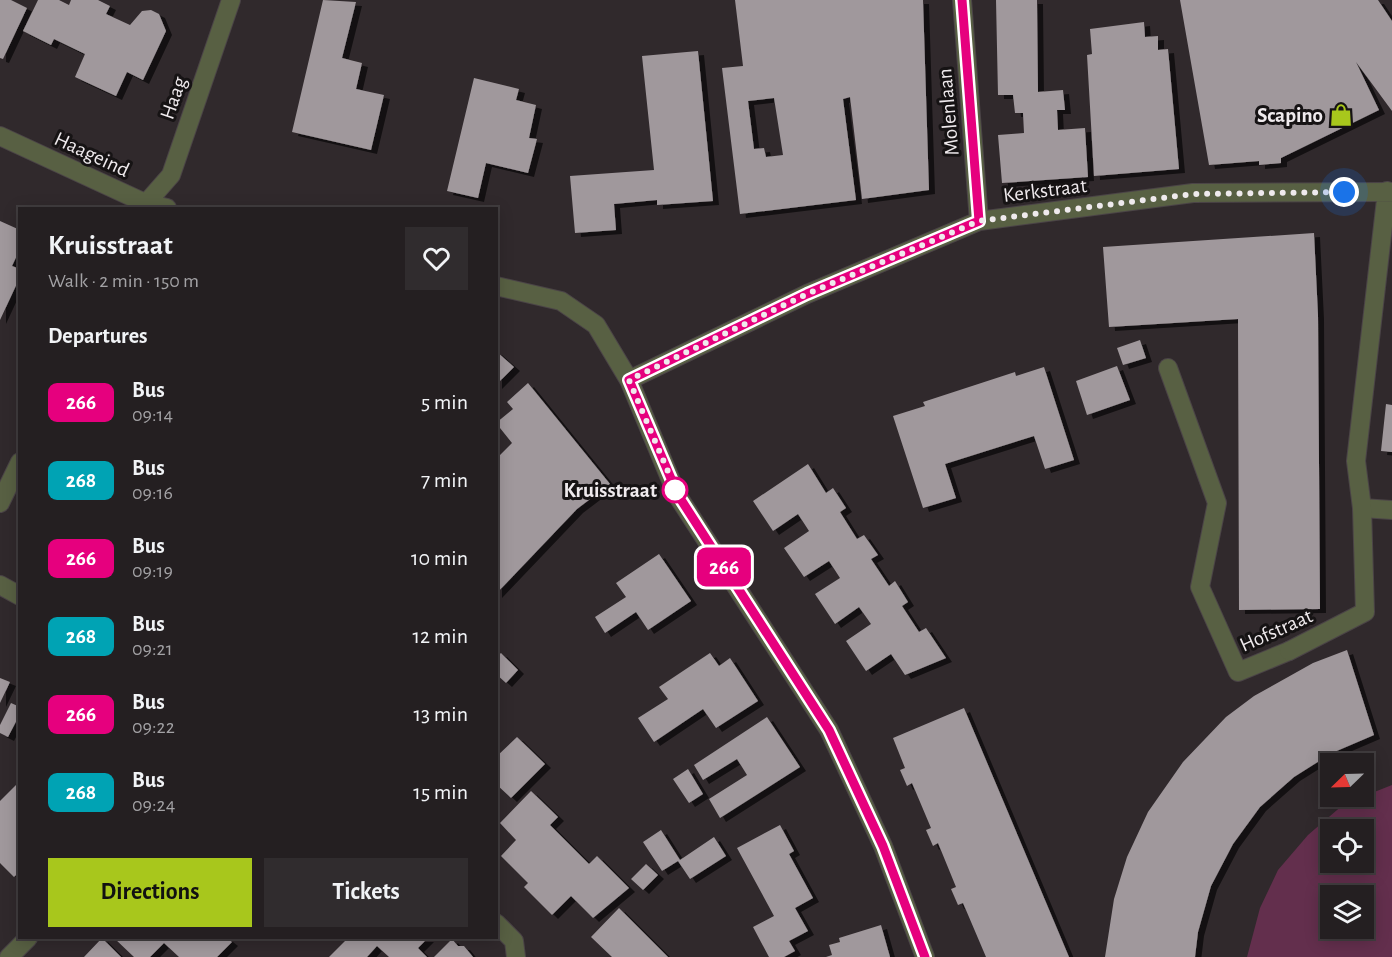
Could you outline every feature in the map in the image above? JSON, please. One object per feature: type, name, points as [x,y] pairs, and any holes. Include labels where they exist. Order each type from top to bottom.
[{"type":"street","name":"Haag","points":[[144,206],[171,175],[231,0]]},
{"type":"street","name":"Molenlaan","points":[[962,0],[979,221]]},
{"type":"street","name":"Haageind","points":[[0,136],[144,206]]},
{"type":"street","name":"Kerkstraat","points":[[629,380],[807,294],[979,221],[1193,194],[1390,190]]},
{"type":"street","name":"Hofstraat","points":[[1168,368],[1217,503],[1200,587],[1238,672],[1289,651],[1365,612],[1362,508],[1356,461],[1390,190]]},
{"type":"street","points":[[498,286],[561,301],[596,325],[629,380],[678,495],[829,730],[883,846],[925,957]]},
{"type":"street","points":[[0,503],[18,466]]},
{"type":"street","points":[[1362,508],[1392,510]]},
{"type":"street","points":[[0,585],[18,595]]},
{"type":"street","points":[[498,925],[514,940],[516,957]]},
{"type":"street","points":[[9,957],[27,939]]},
{"type":"shaded area","points":[[1392,785],[1392,957],[1247,957],[1260,908],[1278,870],[1320,825],[1320,873],[1374,873],[1374,819],[1327,819],[1341,807],[1374,807],[1374,792]]},
{"type":"building","points":[[0,0],[11,0],[27,8],[3,59],[0,58]]},
{"type":"building","points":[[38,0],[59,0],[69,5],[71,0],[98,0],[110,6],[106,14],[130,25],[142,11],[151,10],[159,14],[166,31],[143,80],[127,72],[116,96],[75,77],[85,54],[54,39],[51,45],[23,31]]},
{"type":"building","points":[[323,0],[356,2],[342,58],[362,63],[356,89],[384,95],[371,150],[292,132]]},
{"type":"building","points":[[735,0],[923,0],[929,190],[862,199],[850,97],[843,99],[856,200],[740,214],[722,68],[743,66]],"holes":[[[774,98],[783,155],[766,157],[764,148],[754,149],[748,101]]]},
{"type":"building","points":[[996,0],[1037,0],[1038,92],[1063,90],[1065,110],[1057,110],[1058,130],[1085,128],[1088,177],[1002,183],[998,135],[1024,133],[1023,113],[1015,113],[1013,95],[998,95]]},
{"type":"building","points":[[1180,0],[1378,0],[1392,21],[1392,111],[1356,62],[1379,110],[1281,158],[1281,163],[1259,165],[1259,161],[1209,165]]},
{"type":"building","points":[[1144,22],[1145,37],[1158,36],[1158,50],[1168,49],[1179,169],[1094,176],[1087,55],[1092,54],[1090,29]]},
{"type":"building","points":[[698,51],[713,201],[657,205],[657,200],[614,204],[616,230],[575,233],[570,176],[654,170],[642,56]]},
{"type":"building","points":[[474,78],[519,89],[516,100],[536,105],[529,138],[537,139],[528,173],[486,163],[478,198],[447,191]]},
{"type":"building","points":[[0,221],[18,229],[18,253],[12,266],[18,268],[18,281],[0,320]]},
{"type":"building","points":[[1314,233],[1318,315],[1320,609],[1239,610],[1238,319],[1109,327],[1103,247]]},
{"type":"building","points":[[1140,340],[1146,358],[1123,365],[1117,348]]},
{"type":"building","points":[[498,353],[514,367],[498,383]]},
{"type":"building","points":[[1117,366],[1130,400],[1087,415],[1076,381]]},
{"type":"building","points":[[1044,367],[1074,460],[1045,469],[1034,436],[945,464],[956,498],[923,508],[893,416],[925,406],[923,402],[1015,372],[1016,376]]},
{"type":"building","points":[[528,383],[610,484],[577,509],[498,592],[498,457],[512,443],[498,426],[498,421],[513,409],[507,402]]},
{"type":"building","points":[[1386,404],[1392,405],[1392,452],[1381,451]]},
{"type":"building","points":[[808,464],[826,493],[833,488],[846,508],[840,512],[857,539],[864,535],[878,555],[871,559],[889,586],[895,581],[908,602],[902,606],[919,632],[926,628],[946,658],[905,675],[891,654],[866,671],[846,641],[871,624],[859,607],[835,624],[815,594],[840,578],[829,561],[804,577],[784,548],[809,531],[798,514],[773,531],[753,501]]},
{"type":"building","points":[[659,554],[691,601],[648,630],[636,612],[605,633],[595,617],[626,597],[616,583]]},
{"type":"building","points":[[1347,650],[1374,735],[1332,753],[1320,753],[1320,761],[1294,777],[1260,807],[1233,844],[1211,886],[1198,932],[1195,957],[1105,957],[1114,899],[1127,857],[1148,812],[1183,762],[1226,717],[1254,696],[1313,663]]},
{"type":"building","points":[[501,653],[518,670],[506,683],[498,676],[498,655]]},
{"type":"building","points":[[710,653],[719,666],[730,658],[758,701],[716,728],[703,709],[654,742],[638,718],[668,699],[659,687]]},
{"type":"building","points":[[0,678],[10,682],[0,703]]},
{"type":"building","points":[[11,703],[18,706],[18,718],[8,737],[0,733],[0,725]]},
{"type":"building","points":[[964,708],[1069,957],[986,957],[963,903],[958,905],[951,889],[956,887],[938,843],[933,846],[926,830],[931,828],[912,783],[907,786],[900,770],[905,768],[893,738]]},
{"type":"building","points":[[767,717],[800,767],[720,818],[709,799],[747,775],[737,759],[703,780],[694,765]]},
{"type":"building","points":[[517,737],[545,764],[511,798],[498,786],[498,755]]},
{"type":"building","points":[[688,769],[703,794],[689,803],[673,779]]},
{"type":"building","points":[[18,783],[18,873],[14,877],[0,863],[0,801]]},
{"type":"building","points":[[531,791],[558,817],[550,825],[589,864],[597,856],[629,888],[593,918],[571,896],[552,915],[524,887],[528,883],[501,856],[516,840],[500,823]]},
{"type":"building","points":[[780,825],[794,851],[789,854],[813,898],[795,908],[808,931],[789,941],[795,951],[784,957],[769,957],[753,927],[774,916],[737,848]]},
{"type":"building","points":[[661,830],[680,860],[714,837],[726,856],[690,879],[678,861],[662,871],[643,842]]},
{"type":"building","points":[[646,864],[658,875],[643,890],[631,879]]},
{"type":"building","points":[[619,908],[668,957],[612,957],[591,937]]},
{"type":"building","points":[[881,925],[890,957],[826,957],[832,955],[829,945],[840,942],[839,938]]},
{"type":"building","points":[[103,939],[121,957],[84,957]]},
{"type":"building","points":[[115,939],[228,939],[232,942],[217,957],[179,957],[164,943],[150,957],[134,957]]},
{"type":"building","points":[[347,939],[427,939],[418,948],[427,957],[389,957],[377,946],[367,957],[329,957]]},
{"type":"building","points":[[452,939],[458,946],[464,946],[473,957],[434,957]]},
{"type":"bus line","name":"266","points":[[925,957],[883,846],[829,730],[678,495],[668,477],[629,380],[807,294],[979,221],[962,0]]},
{"type":"place","name":"Scapino","points":[[1341,115]]},
{"type":"place","name":"Kruisstraat","points":[[675,490]]},
{"type":"route","points":[[675,490],[678,495],[668,477],[629,380],[807,294],[979,221],[1193,194],[1344,192]]}]
